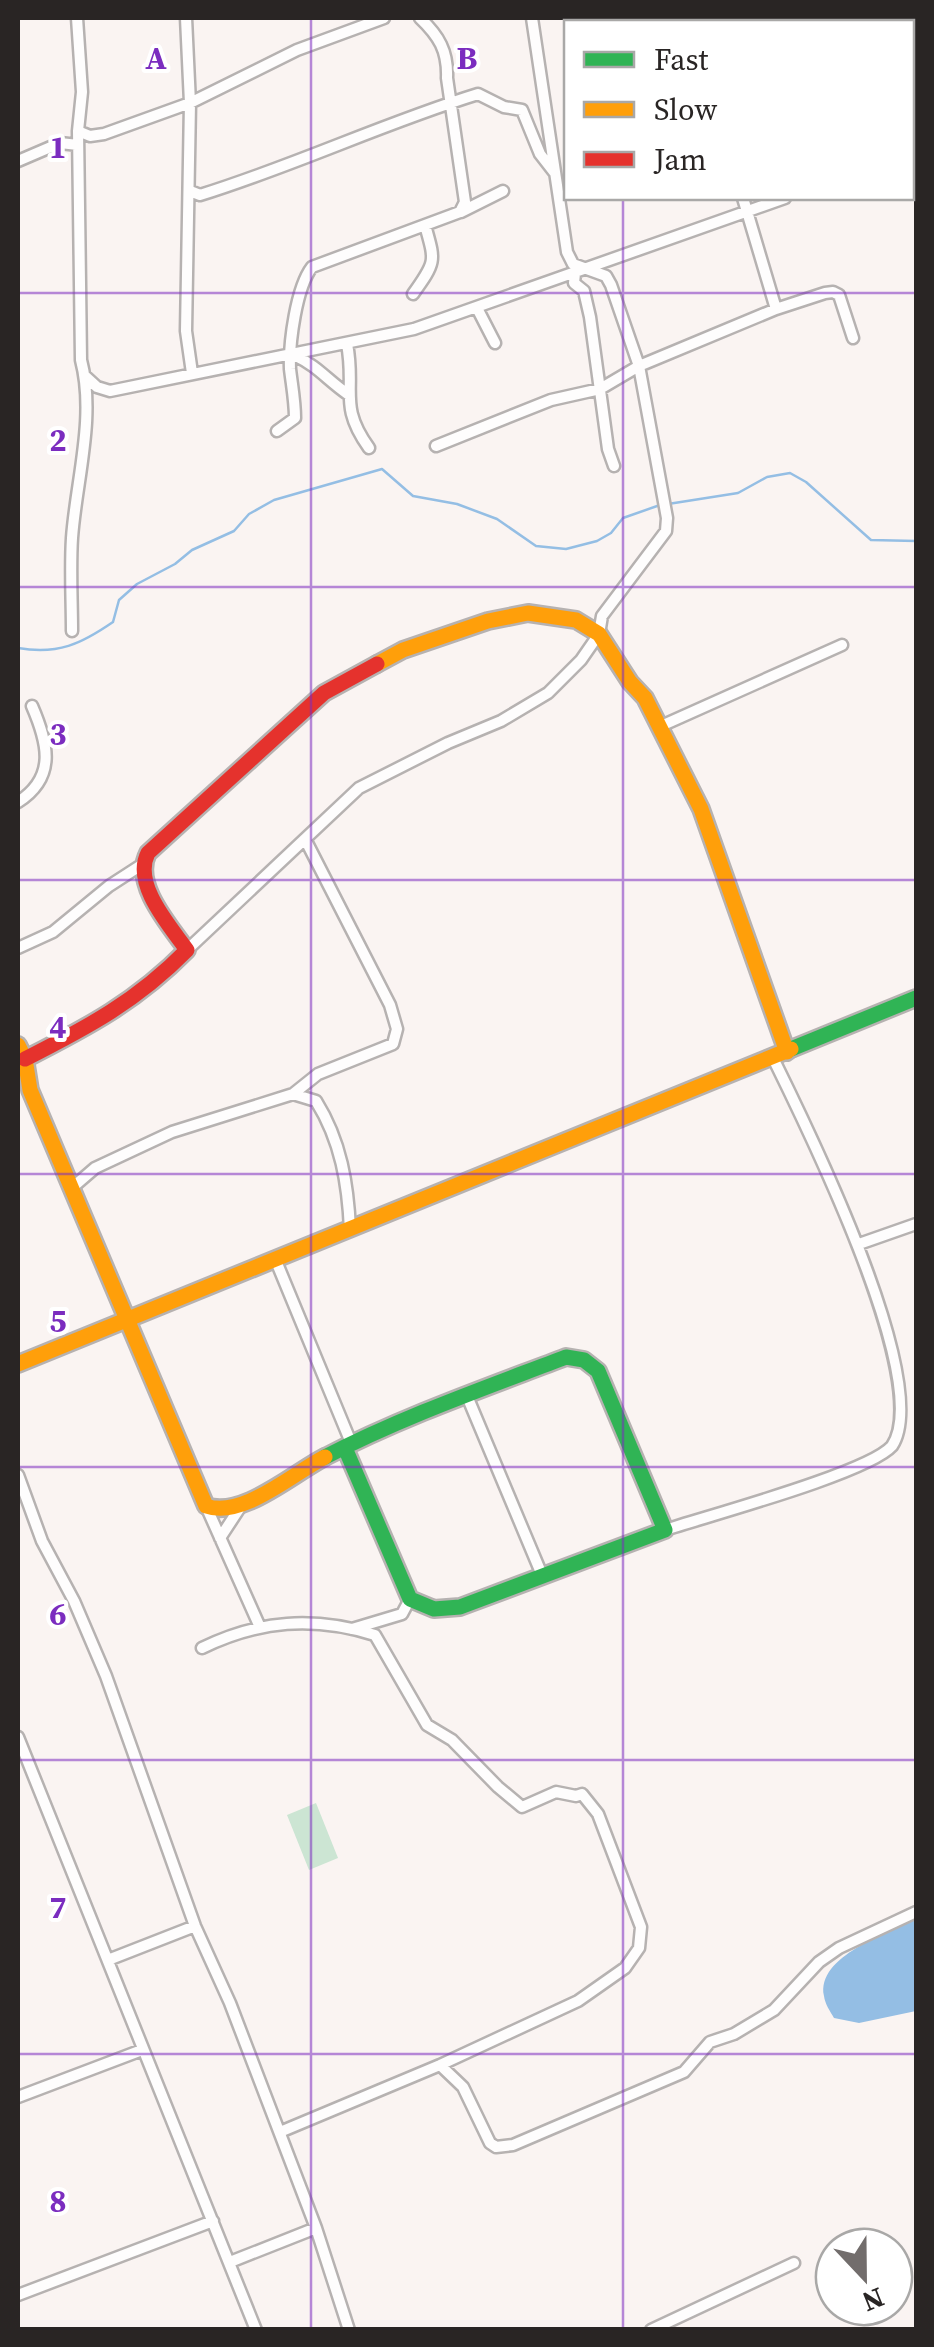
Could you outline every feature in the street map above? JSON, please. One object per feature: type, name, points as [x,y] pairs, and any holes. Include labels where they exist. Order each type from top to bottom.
[{"type":"street","points":[[72,632],[72,538],[82,474],[85,376],[81,360],[78,131],[82,92],[77,18]]},
{"type":"street","points":[[186,18],[190,190],[185,272],[186,331],[192,372]]},
{"type":"street","points":[[78,131],[90,136],[104,134],[190,103],[297,50],[384,18]]},
{"type":"street","points":[[420,18],[438,34],[448,60],[464,187],[465,202],[460,212]]},
{"type":"street","points":[[259,1625],[30,1090],[21,1052],[98,1021],[155,983],[359,788],[501,721],[548,694],[581,660],[599,634],[602,616],[666,531],[664,498],[639,366],[606,276],[578,271],[567,252],[532,18]]},
{"type":"street","points":[[190,190],[200,194],[284,168],[378,128],[478,94],[504,107],[522,110],[540,154],[555,172]]},
{"type":"street","points":[[18,161],[60,144],[78,145]]},
{"type":"street","points":[[277,431],[295,418],[292,354],[299,295],[312,267],[460,212],[504,191]]},
{"type":"street","points":[[743,200],[776,309]]},
{"type":"street","points":[[85,376],[97,387],[110,390],[414,329],[780,200]]},
{"type":"street","points":[[413,294],[427,275],[434,253],[425,225]]},
{"type":"street","points":[[578,271],[574,283],[584,291],[587,304],[614,466]]},
{"type":"street","points":[[436,446],[551,400],[600,389],[639,366],[776,309],[833,292],[843,302],[853,338]]},
{"type":"street","points":[[476,308],[495,343]]},
{"type":"street","points":[[346,344],[351,366],[352,425],[369,448]]},
{"type":"street","points":[[292,354],[317,366],[331,383],[349,395]]},
{"type":"street","points":[[18,948],[53,932],[143,864],[152,848],[324,692],[403,650],[488,621],[528,613],[576,620],[599,634],[661,726],[701,809],[780,1055],[890,1318],[905,1408],[901,1429],[892,1446],[859,1466],[665,1530],[441,1612],[410,1600],[276,1261]]},
{"type":"street","points":[[661,726],[842,645]]},
{"type":"street","points":[[18,802],[42,780],[46,758],[43,731],[32,706]]},
{"type":"street","points":[[73,1187],[95,1168],[186,1126],[293,1094],[318,1074],[393,1044],[398,1034],[390,1005],[305,839]]},
{"type":"street","points":[[143,864],[160,910],[187,950]]},
{"type":"street","points":[[18,1364],[916,998]]},
{"type":"street","points":[[293,1094],[316,1102],[336,1142],[348,1182],[350,1230]]},
{"type":"street","points":[[859,1244],[916,1224]]},
{"type":"street","points":[[220,1538],[239,1509],[294,1474],[349,1446],[566,1357],[590,1361],[598,1371],[665,1530]]},
{"type":"street","points":[[467,1396],[542,1574]]},
{"type":"street","points":[[18,1474],[42,1541],[74,1601],[106,1676],[195,1926],[230,2003],[316,2228],[349,2330]]},
{"type":"street","points":[[206,1506],[213,1510],[239,1509]]},
{"type":"street","points":[[350,1630],[402,1614],[410,1600]]},
{"type":"street","points":[[202,1648],[259,1625],[327,1625],[375,1635],[427,1726],[452,1740],[522,1807],[556,1792],[582,1794],[598,1814],[642,1927],[638,1948],[625,1968],[578,2001],[440,2065],[280,2132]]},
{"type":"street","points":[[18,1738],[256,2330]]},
{"type":"street","points":[[440,2065],[462,2087],[490,2143],[502,2148],[513,2145],[684,2072],[710,2042],[734,2034],[774,2010],[819,1962],[838,1948],[916,1912]]},
{"type":"street","points":[[108,1960],[195,1926]]},
{"type":"street","points":[[18,2098],[142,2050]]},
{"type":"street","points":[[18,2295],[213,2221]]},
{"type":"street","points":[[230,2262],[316,2228]]},
{"type":"street","points":[[651,2330],[794,2263]]},
{"type":"green space","points":[[316,1803],[338,1858],[309,1870],[287,1815]]},
{"type":"water","points":[[916,1919],[916,2011],[859,2023],[834,2018],[824,1996],[831,1969],[857,1948]]},
{"type":"waterway","points":[[18,648],[57,649],[79,642],[113,622],[119,600],[137,584],[192,550],[234,531],[249,514],[274,500],[382,469],[413,496],[457,504],[497,519],[536,546],[566,549],[597,541],[611,533],[623,518],[660,505]]},
{"type":"waterway","points":[[668,504],[738,493],[767,477],[790,473],[806,482],[871,540],[916,541]]},
{"type":"traffic: fast","points":[[791,1049],[916,998]]},
{"type":"traffic: fast","points":[[325,1457],[414,1416],[566,1357],[584,1360],[598,1371],[665,1530],[460,1607],[434,1609],[410,1599],[345,1448]]},
{"type":"traffic: slow","points":[[377,664],[403,650],[488,621],[528,613],[576,620],[599,634],[645,698],[701,809],[787,1052]]},
{"type":"traffic: slow","points":[[18,1045],[25,1059],[30,1090],[206,1506],[220,1508],[251,1501],[325,1457]]},
{"type":"traffic: slow","points":[[18,1364],[791,1049]]},
{"type":"traffic: jam","points":[[25,1059],[111,1012],[187,950],[149,891],[144,865],[148,853],[324,693],[377,664]]}]
